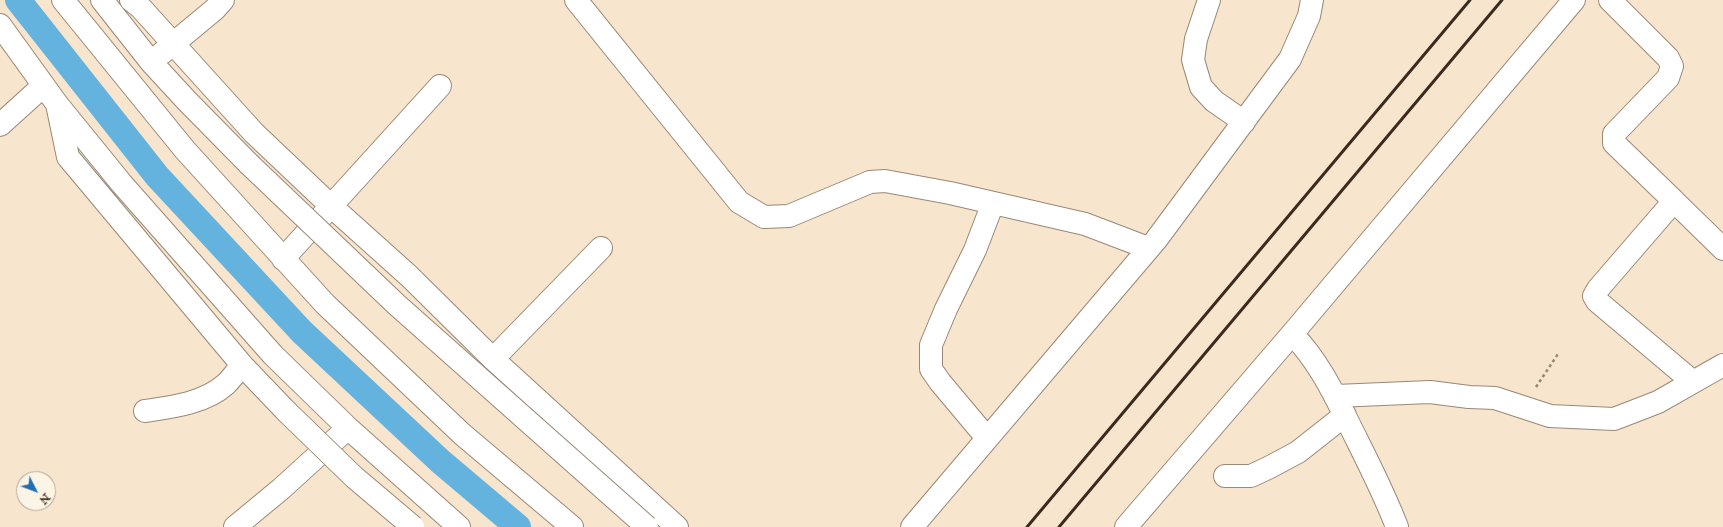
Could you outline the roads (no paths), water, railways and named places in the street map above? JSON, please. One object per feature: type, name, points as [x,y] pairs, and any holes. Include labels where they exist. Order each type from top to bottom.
[{"type":"street","points":[[63,0],[185,150],[283,259],[326,304],[457,429],[572,527]]},
{"type":"street","points":[[102,0],[151,62],[249,164],[397,305],[647,527]]},
{"type":"street","points":[[131,0],[141,8],[254,133],[331,206],[409,276],[493,359],[677,527]]},
{"type":"street","points":[[151,62],[215,9],[223,0]]},
{"type":"street","points":[[576,0],[739,202],[764,217],[789,216],[870,182],[885,181],[950,193],[1085,224],[1148,248]]},
{"type":"street","points":[[1209,0],[1196,39],[1193,60],[1201,86],[1214,101],[1244,122]]},
{"type":"street","points":[[912,527],[1148,248],[1244,122],[1290,59],[1309,16],[1312,0]]},
{"type":"street","points":[[1126,527],[1292,334],[1574,0]]},
{"type":"street","points":[[1610,0],[1668,58],[1672,66],[1668,78],[1614,134],[1614,143],[1723,249]]},
{"type":"street","points":[[0,25],[43,86],[122,184],[258,338],[348,428],[459,527]]},
{"type":"street","points":[[0,125],[43,86]]},
{"type":"street","points":[[283,259],[440,86]]},
{"type":"street","points":[[57,104],[68,157],[242,365],[354,478],[413,527]]},
{"type":"street","points":[[1674,201],[1598,289],[1594,296],[1597,301],[1693,382]]},
{"type":"street","points":[[987,438],[940,382],[931,369],[931,345],[974,250],[993,203]]},
{"type":"street","points":[[493,359],[601,248]]},
{"type":"street","points":[[1292,334],[1304,346],[1341,406],[1384,493],[1397,527]]},
{"type":"street","points":[[1225,476],[1250,476],[1298,452],[1341,406],[1430,392],[1469,397],[1494,398],[1550,416],[1614,419],[1658,402],[1723,364]]},
{"type":"street","points":[[145,411],[175,407],[207,396],[226,384],[242,365]]},
{"type":"street","points":[[235,527],[281,489],[348,428]]},
{"type":"waterway","points":[[18,0],[157,176],[302,332],[440,461],[518,527]]},
{"type":"railway","points":[[1027,527],[1470,0]]},
{"type":"railway","points":[[1059,527],[1502,0]]}]
